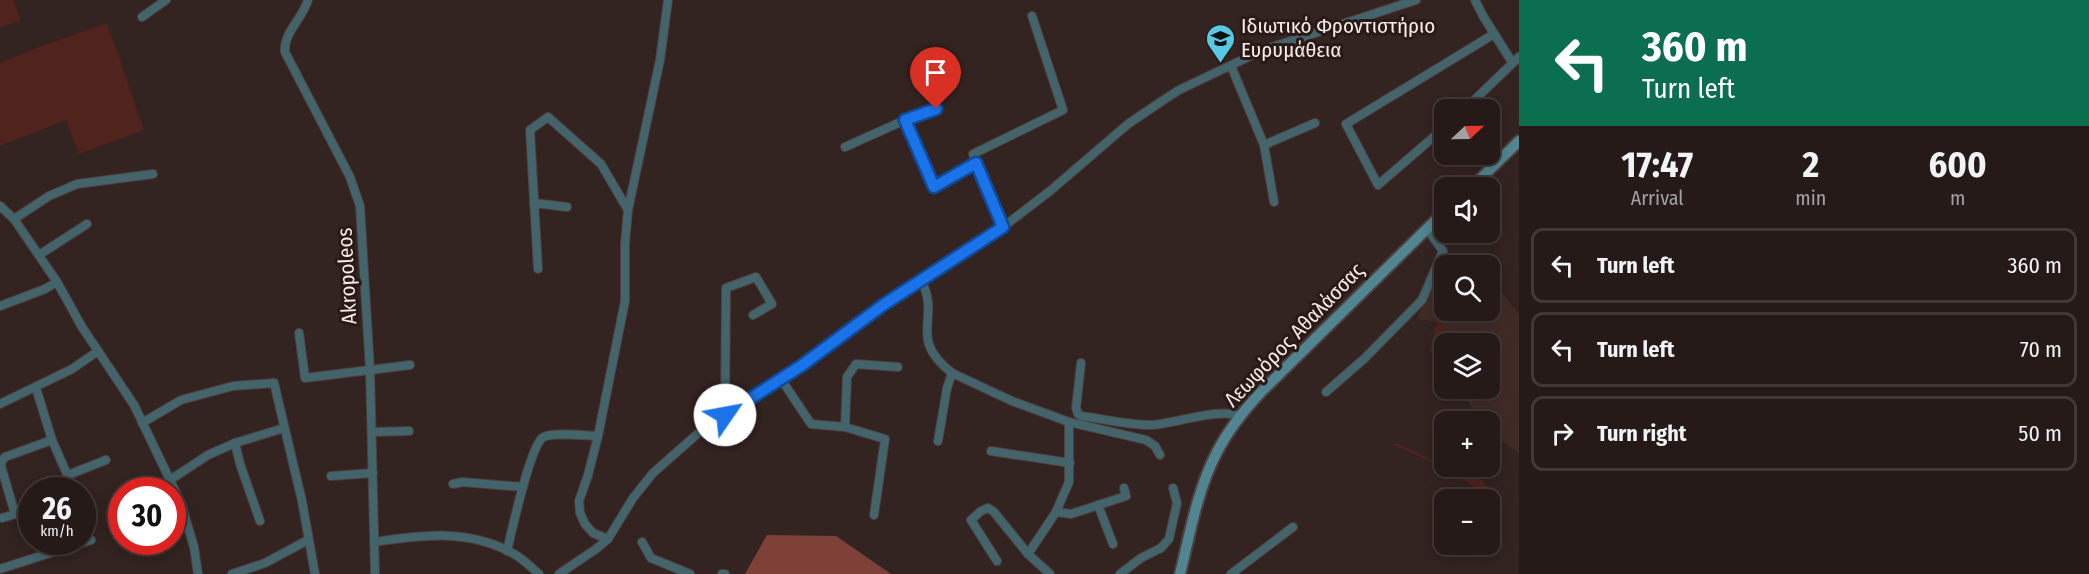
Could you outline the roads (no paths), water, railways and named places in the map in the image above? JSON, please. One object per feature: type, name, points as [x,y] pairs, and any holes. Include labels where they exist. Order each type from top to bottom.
[{"type":"main road","points":[[1481,177],[1519,141]]},
{"type":"main road","name":"Λεωφόρος Αθαλάσσας","points":[[1180,574],[1208,471],[1215,454],[1239,416],[1434,222]]},
{"type":"street","points":[[141,17],[166,0]]},
{"type":"street","name":"Akropoleos","points":[[308,0],[304,12],[287,39],[285,52],[343,163],[358,197],[362,227],[370,370],[375,574]]},
{"type":"street","points":[[608,539],[593,533],[585,524],[580,513],[579,501],[598,436],[625,301],[625,243],[628,210],[660,60],[668,0]]},
{"type":"street","points":[[559,574],[608,539],[633,498],[653,473],[703,429],[781,379],[921,279],[1003,227],[1050,191],[1128,124],[1179,90],[1263,50],[1416,0]]},
{"type":"street","points":[[1475,0],[1494,34],[1516,60],[1475,99]]},
{"type":"street","points":[[1003,227],[973,154],[1063,110],[1032,16]]},
{"type":"street","points":[[1434,136],[1378,184],[1346,124],[1494,34]]},
{"type":"street","points":[[1230,66],[1264,145],[1274,202]]},
{"type":"street","points":[[845,147],[936,109]]},
{"type":"street","points":[[538,268],[530,130],[548,117],[601,164],[628,210]]},
{"type":"street","points":[[905,120],[934,187],[976,163]]},
{"type":"street","points":[[1264,145],[1315,123]]},
{"type":"street","points":[[14,219],[49,196],[77,184],[153,174]]},
{"type":"street","points":[[534,203],[567,207]]},
{"type":"street","points":[[0,206],[14,219],[39,255],[134,405],[169,477]]},
{"type":"street","points":[[39,255],[87,224]]},
{"type":"street","points":[[1326,392],[1365,358],[1422,300],[1443,251],[1427,229]]},
{"type":"street","points":[[725,415],[726,288],[756,277],[772,304],[753,315]]},
{"type":"street","points":[[921,279],[930,303],[926,338],[938,363],[952,373],[1012,402],[1069,422],[1146,440],[1155,446],[1160,455]]},
{"type":"street","points":[[0,306],[57,282]]},
{"type":"street","points":[[299,333],[305,378],[410,365]]},
{"type":"street","points":[[0,404],[72,369],[98,351]]},
{"type":"street","points":[[1081,363],[1076,408],[1081,416],[1128,424],[1154,425],[1226,414],[1239,416]]},
{"type":"street","points":[[845,427],[847,377],[856,364],[898,367]]},
{"type":"street","points":[[938,441],[946,388],[952,373]]},
{"type":"street","points":[[781,379],[811,424],[845,427],[885,439],[874,516]]},
{"type":"street","points":[[142,423],[181,400],[233,386],[274,383],[302,501],[315,574]]},
{"type":"street","points":[[36,388],[52,440],[68,475],[106,460]]},
{"type":"street","points":[[1028,554],[1056,512],[1069,482],[1069,422]]},
{"type":"street","points":[[175,477],[208,455],[235,443],[284,428]]},
{"type":"street","points":[[372,432],[409,430]]},
{"type":"street","points":[[507,551],[523,487],[542,438],[552,434],[598,436]]},
{"type":"street","points":[[15,514],[1,466],[2,461],[52,440]]},
{"type":"street","points":[[235,443],[260,521]]},
{"type":"street","points":[[991,451],[1070,463]]},
{"type":"street","points":[[331,476],[373,473]]},
{"type":"street","points":[[453,484],[462,482],[523,487]]},
{"type":"street","points":[[1056,512],[1071,514],[1126,496],[1124,488]]},
{"type":"street","points":[[1120,574],[1141,558],[1161,548],[1168,539],[1177,503],[1173,488]]},
{"type":"street","points":[[1098,505],[1113,544]]},
{"type":"street","points":[[997,561],[971,520],[988,508],[994,512],[1028,554],[1050,574]]},
{"type":"street","points":[[2,518],[18,513]]},
{"type":"street","points":[[186,519],[194,547],[198,574]]},
{"type":"street","points":[[1231,574],[1293,527]]},
{"type":"street","points":[[374,542],[417,536],[465,536],[485,541],[515,554],[539,574]]},
{"type":"street","points":[[232,574],[243,573],[308,540]]},
{"type":"street","points":[[642,542],[651,558],[690,574]]},
{"type":"street","points":[[0,569],[44,555]]},
{"type":"place","name":"Ιδιωτικό Φροντιστήριο Ευρυμάθεια","points":[[1220,64]]}]
